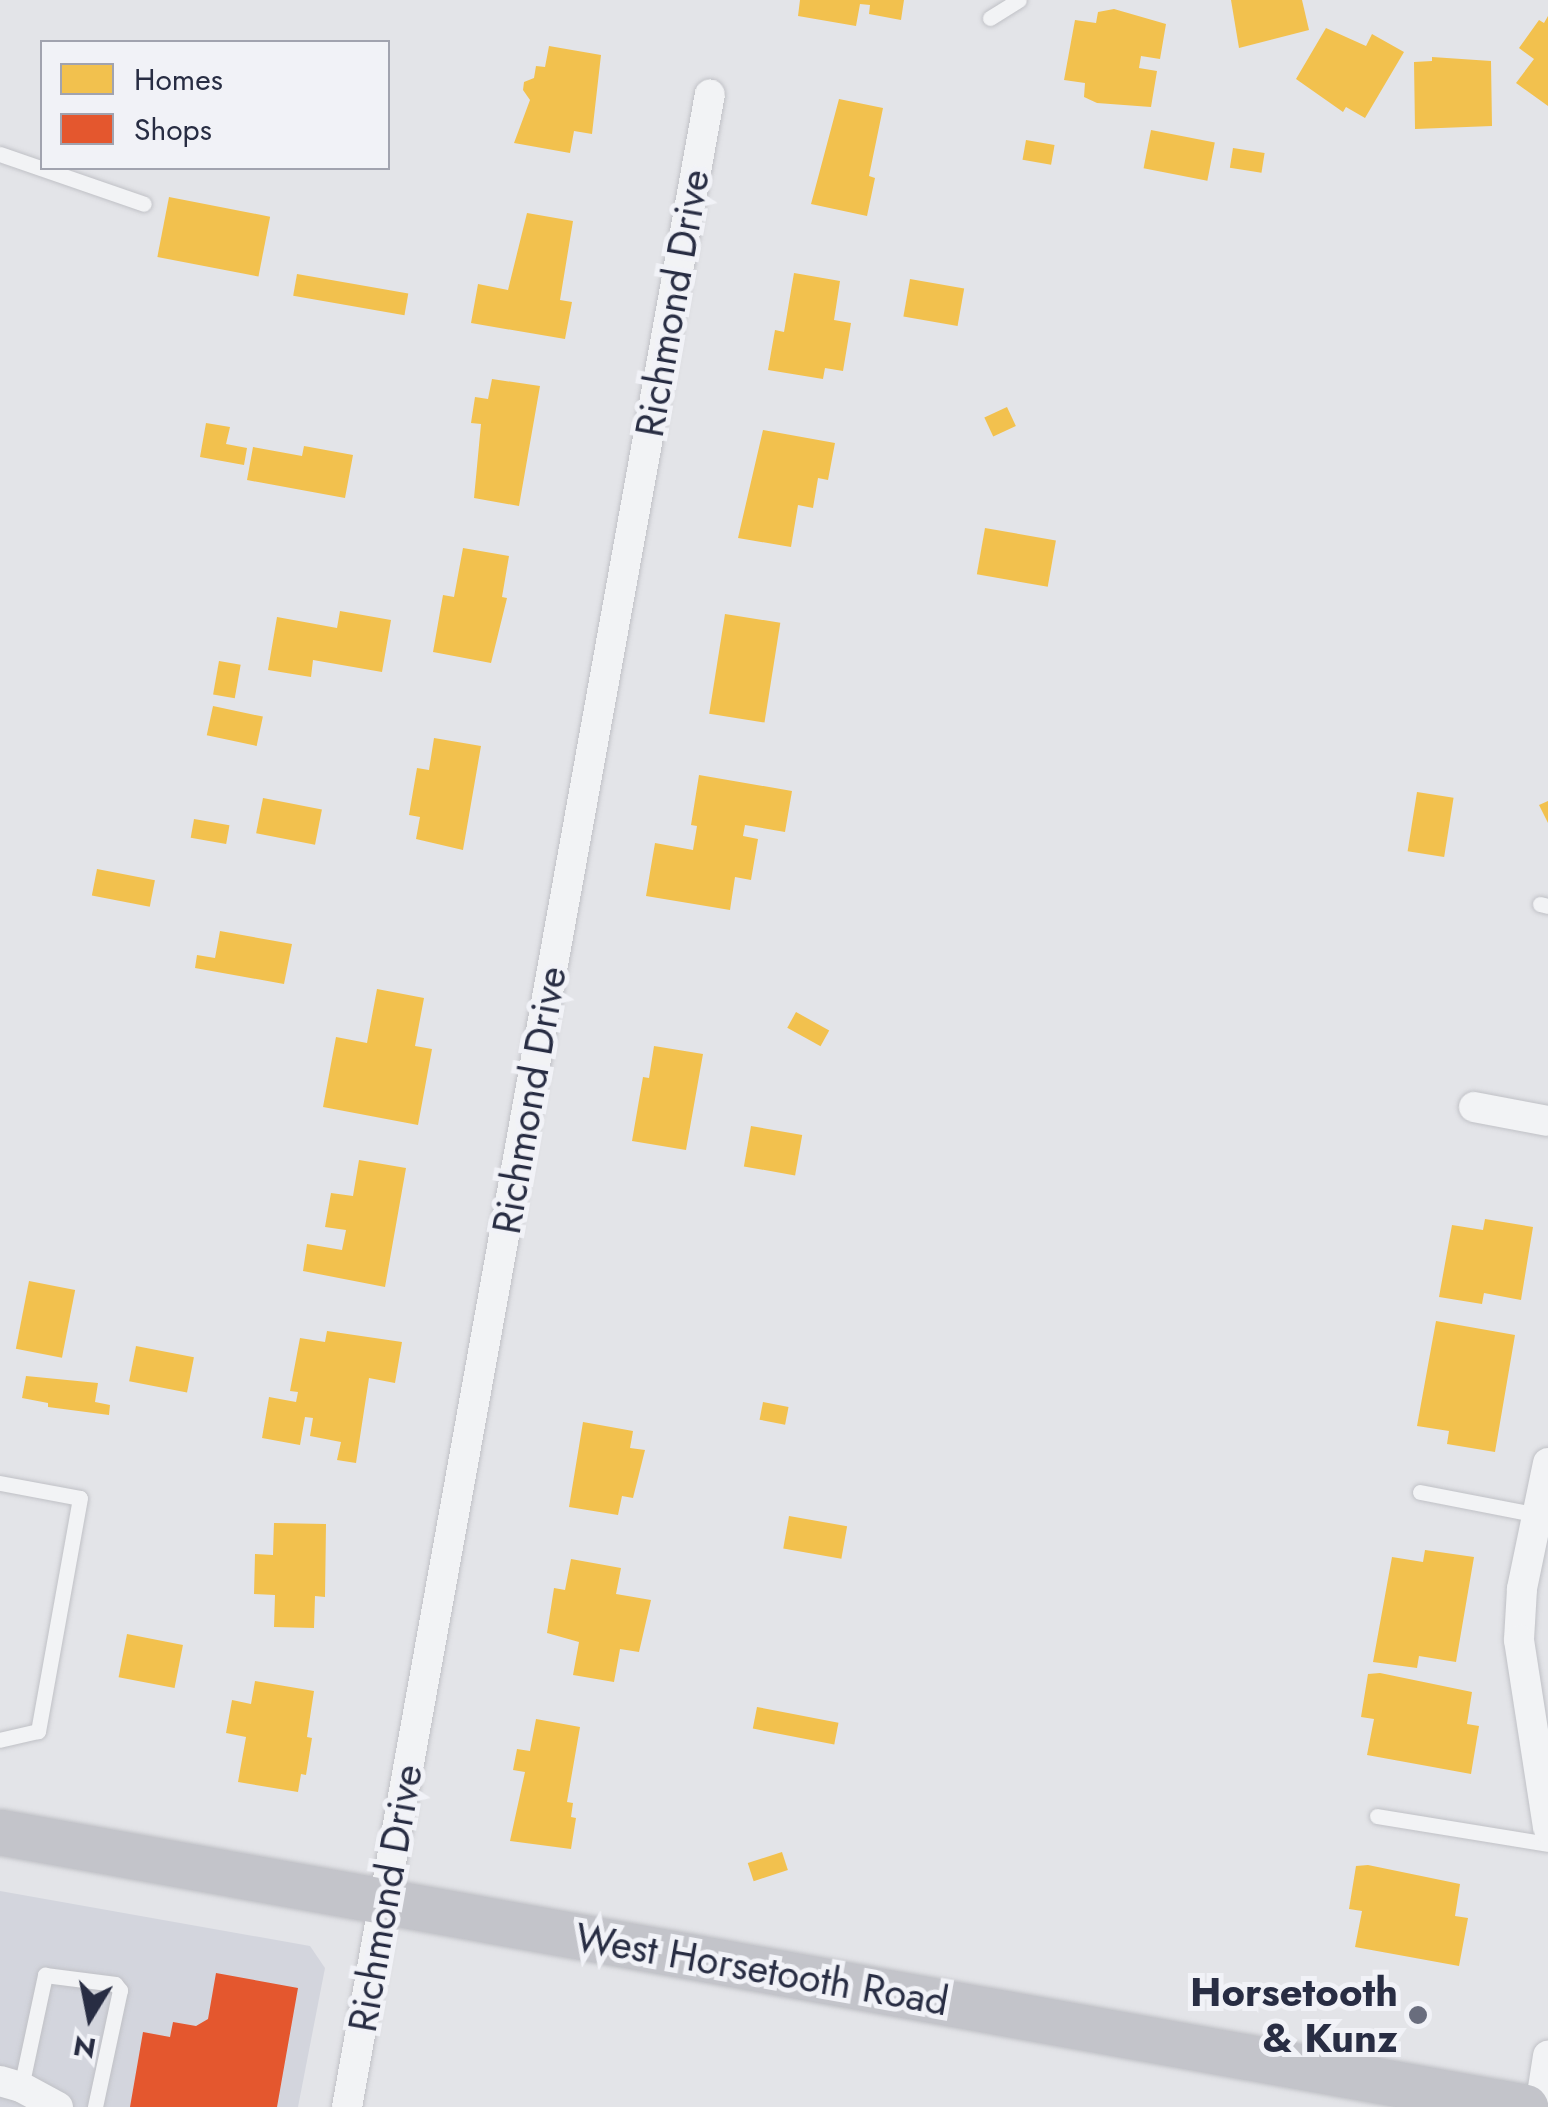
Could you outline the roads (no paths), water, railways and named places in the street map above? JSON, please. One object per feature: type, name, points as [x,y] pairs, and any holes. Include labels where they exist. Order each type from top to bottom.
[{"type":"main road","name":"West Horsetooth Road","points":[[0,1832],[1524,2107]]},
{"type":"street","name":"Richmond Drive","points":[[346,2107],[710,94]]},
{"type":"street","points":[[1474,1107],[1548,1121]]},
{"type":"street","points":[[1548,1463],[1543,1516],[1522,1589],[1519,1640],[1548,1828]]},
{"type":"street","points":[[1540,2107],[1548,2056]]},
{"type":"street","points":[[10,2084],[58,2107]]},
{"type":"lane","points":[[990,18],[1019,0]]},
{"type":"lane","points":[[0,154],[40,168]]},
{"type":"lane","points":[[46,170],[144,204]]},
{"type":"lane","points":[[0,1486],[80,1498],[38,1731],[1,1740],[0,1749]]},
{"type":"lane","points":[[1420,1492],[1543,1516]]},
{"type":"lane","points":[[1377,1816],[1548,1844]]},
{"type":"lane","points":[[10,2084],[46,1975],[115,1984],[120,1990],[96,2107]]},
{"type":"place","name":"Horsetooth & Kunz","points":[[1418,2015]]}]
